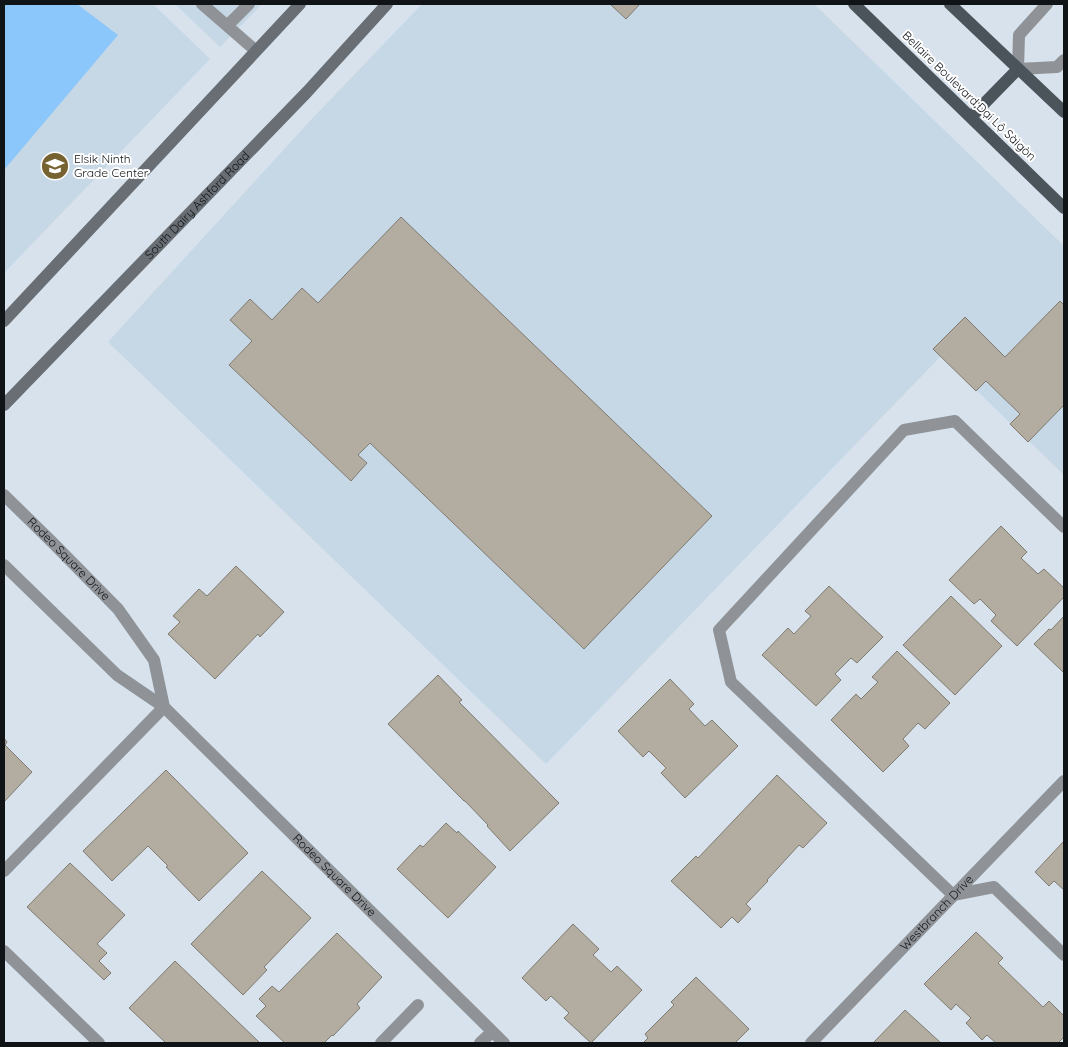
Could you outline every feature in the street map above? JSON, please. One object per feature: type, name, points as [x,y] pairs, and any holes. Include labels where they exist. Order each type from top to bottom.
[{"type":"main road","points":[[4,321],[300,4]]},
{"type":"main road","name":"South Dairy Ashford Road","points":[[4,405],[307,92],[387,4]]},
{"type":"main road","name":"Bellaire Boulevard;Đại Lộ Sàigòn","points":[[854,4],[1064,208]]},
{"type":"main road","points":[[950,4],[1064,112]]},
{"type":"main road","points":[[971,117],[1018,69]]},
{"type":"street","points":[[202,4],[255,50]]},
{"type":"street","points":[[228,25],[249,4]]},
{"type":"street","points":[[1048,4],[1019,35],[1018,69],[1057,67],[1064,60]]},
{"type":"street","points":[[1064,527],[955,421],[904,430],[719,630],[731,682],[954,895],[994,887],[1064,955]]},
{"type":"street","name":"Rodeo Square Drive","points":[[4,495],[118,609],[154,660],[164,707]]},
{"type":"street","name":"Rodeo Square Drive","points":[[4,565],[117,675],[164,707],[504,1043]]},
{"type":"street","points":[[4,871],[164,707]]},
{"type":"street","name":"Westbranch Drive","points":[[811,1043],[1064,781]]},
{"type":"street","points":[[4,951],[99,1043]]},
{"type":"street","points":[[381,1043],[418,1005]]},
{"type":"street","points":[[480,1043],[492,1032]]},
{"type":"shaded area","name":"Elsik Ninth Grade Center","points":[[4,4],[153,4],[210,59],[4,273]]},
{"type":"shaded area","points":[[4,4],[77,4],[118,35],[4,170]]},
{"type":"shaded area","points":[[175,4],[262,4],[220,47]]},
{"type":"shaded area","points":[[422,4],[814,4],[1064,246],[1064,475],[941,356],[546,764],[108,342],[308,123]]},
{"type":"building","points":[[610,4],[640,4],[626,19]]},
{"type":"building","points":[[401,217],[712,516],[584,649],[370,443],[358,455],[367,463],[351,481],[229,365],[252,341],[230,320],[250,299],[272,320],[302,288],[318,303]]},
{"type":"building","points":[[1060,301],[1064,305],[1064,405],[1028,442],[1010,424],[1020,414],[986,381],[976,391],[933,349],[965,317],[1005,357]]},
{"type":"building","points":[[1001,526],[1027,552],[1021,558],[1038,574],[1044,569],[1064,588],[1064,597],[1017,646],[991,621],[996,615],[980,599],[974,604],[949,580]]},
{"type":"building","points":[[236,566],[284,612],[260,637],[258,634],[215,679],[168,634],[180,622],[173,616],[199,589],[207,596]]},
{"type":"building","points":[[829,586],[883,637],[857,663],[851,658],[835,674],[841,680],[816,706],[762,655],[788,628],[794,634],[811,616],[805,611]]},
{"type":"building","points":[[951,596],[1002,646],[955,695],[903,645]]},
{"type":"building","points":[[1064,616],[1064,673],[1034,644]]},
{"type":"building","points":[[897,651],[950,703],[925,729],[918,723],[903,739],[909,746],[883,772],[831,720],[856,694],[861,699],[878,682],[872,677]]},
{"type":"building","points":[[438,675],[462,700],[459,702],[559,803],[510,851],[465,801],[388,724]]},
{"type":"building","points":[[670,679],[694,704],[689,709],[705,726],[712,720],[738,746],[685,798],[661,773],[666,768],[649,751],[643,757],[618,731]]},
{"type":"building","points":[[4,738],[7,742],[5,745],[32,772],[4,802]]},
{"type":"building","points":[[166,770],[248,853],[199,901],[148,846],[112,881],[83,851]]},
{"type":"building","points":[[777,775],[827,823],[803,848],[799,845],[767,880],[746,904],[751,909],[738,923],[732,917],[721,928],[671,881],[696,856],[698,858]]},
{"type":"building","points":[[446,823],[457,833],[458,831],[496,867],[448,918],[397,869],[420,845],[423,847]]},
{"type":"building","points":[[1064,841],[1064,890],[1054,881],[1049,886],[1035,872]]},
{"type":"building","points":[[70,863],[125,915],[97,944],[107,953],[99,961],[111,973],[104,980],[27,907]]},
{"type":"building","points":[[262,871],[311,918],[264,967],[267,970],[243,995],[191,944]]},
{"type":"building","points":[[573,924],[599,949],[593,955],[611,972],[617,966],[642,990],[591,1043],[564,1018],[569,1013],[551,996],[546,1001],[522,978]]},
{"type":"building","points":[[976,932],[1003,958],[998,963],[1043,1007],[1049,1001],[1064,1016],[1064,1037],[1058,1043],[996,1043],[987,1035],[982,1040],[966,1023],[971,1018],[956,1004],[951,1010],[924,984]]},
{"type":"building","points":[[337,933],[382,977],[357,1004],[360,1008],[324,1043],[285,1043],[256,1016],[266,1006],[259,999],[272,986],[279,992]]},
{"type":"building","points":[[175,961],[260,1043],[166,1043],[129,1008]]},
{"type":"building","points":[[696,977],[749,1029],[735,1043],[643,1043],[648,1038],[645,1034],[674,1005],[671,1002]]},
{"type":"building","points":[[905,1010],[941,1043],[873,1043]]},
{"type":"place","name":"Elsik Ninth Grade Center","points":[[55,166]]}]
